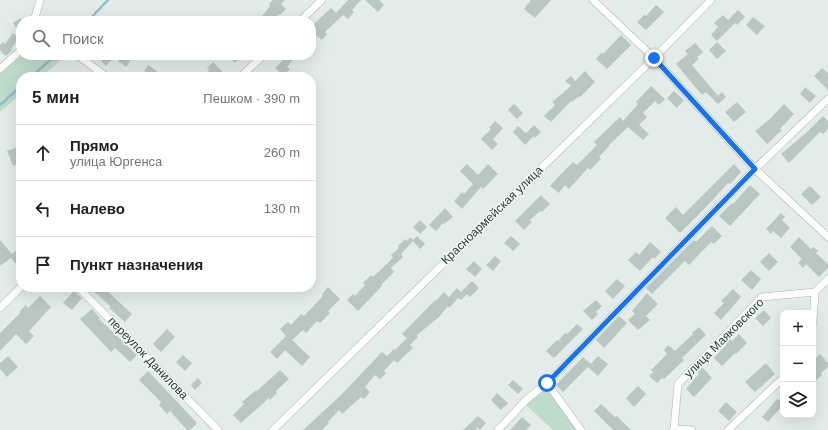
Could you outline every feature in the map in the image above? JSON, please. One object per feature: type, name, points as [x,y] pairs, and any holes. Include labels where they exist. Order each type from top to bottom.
[{"type":"street","points":[[35,16],[40,0]]},
{"type":"street","points":[[305,16],[322,0]]},
{"type":"street","points":[[593,0],[654,58],[755,169],[828,237]]},
{"type":"street","name":"Красноармейская улица","points":[[273,430],[654,58],[711,0]]},
{"type":"street","points":[[0,69],[16,55]]},
{"type":"street","points":[[84,60],[100,72]]},
{"type":"street","points":[[245,72],[259,60]]},
{"type":"street","points":[[498,430],[526,400],[547,383],[755,169],[828,98]]},
{"type":"street","points":[[814,310],[816,292],[828,279]]},
{"type":"street","points":[[0,308],[16,292]]},
{"type":"street","name":"переулок Данилова","points":[[83,292],[218,430]]},
{"type":"street","name":"улица Маяковского","points":[[692,430],[673,429],[678,384],[762,297],[816,292]]},
{"type":"street","points":[[728,430],[780,381]]},
{"type":"street","points":[[547,383],[581,430]]},
{"type":"green space","points":[[17,60],[61,60],[47,72],[16,72],[16,98],[0,112],[0,73]]},
{"type":"green space","points":[[545,386],[578,430],[553,430],[526,405]]},
{"type":"building","points":[[273,0],[285,0],[281,4],[286,9],[277,16],[262,16],[270,6],[269,4]]},
{"type":"building","points":[[348,0],[361,0],[352,10],[354,12],[348,19],[343,15],[325,32],[327,34],[322,40],[316,35],[316,22],[331,8],[336,13]]},
{"type":"building","points":[[365,0],[379,0],[384,5],[378,12]]},
{"type":"building","points":[[531,0],[551,0],[535,18],[524,9]]},
{"type":"building","points":[[656,5],[664,12],[646,30],[637,22],[644,15],[646,16]]},
{"type":"building","points":[[738,10],[745,17],[737,25],[735,23],[717,41],[711,35],[718,27],[714,23],[723,15],[728,20]]},
{"type":"building","points":[[753,17],[765,26],[757,35],[746,25]]},
{"type":"building","points":[[13,33],[16,36],[16,42],[11,49],[12,50],[6,56],[0,50],[0,45],[3,42],[5,44]]},
{"type":"building","points":[[621,35],[631,45],[607,69],[596,59],[602,52],[603,54]]},
{"type":"building","points":[[717,42],[726,51],[717,59],[709,50]]},
{"type":"building","points":[[695,43],[703,52],[697,57],[699,59],[692,65],[718,96],[722,92],[726,97],[718,104],[706,92],[702,95],[676,64],[688,54],[685,51]]},
{"type":"building","points":[[102,60],[111,60],[106,66],[101,61]]},
{"type":"building","points":[[119,60],[131,60],[126,67]]},
{"type":"building","points":[[283,60],[293,60],[287,67],[290,69],[287,72],[279,72],[275,68]]},
{"type":"building","points":[[213,62],[223,72],[208,72],[209,70],[207,68]]},
{"type":"building","points":[[148,65],[157,71],[146,72],[144,71]]},
{"type":"building","points":[[822,68],[828,73],[828,90],[814,76]]},
{"type":"building","points":[[585,71],[595,82],[580,97],[579,96],[572,102],[571,101],[551,122],[544,116],[555,105],[552,102],[571,86],[565,81],[571,76],[575,81]]},
{"type":"building","points":[[651,86],[665,99],[659,105],[655,101],[643,113],[647,117],[639,125],[649,134],[643,140],[628,127],[609,145],[599,157],[601,159],[590,170],[588,168],[569,189],[565,185],[559,193],[550,186],[573,162],[577,165],[597,145],[594,142],[620,117],[623,121],[638,104],[636,102]]},
{"type":"building","points":[[805,87],[816,96],[810,103],[800,94]]},
{"type":"building","points":[[674,91],[684,100],[677,108],[667,98]]},
{"type":"building","points":[[737,102],[746,112],[734,122],[725,112]]},
{"type":"building","points":[[514,104],[523,113],[517,119],[508,110]]},
{"type":"building","points":[[784,104],[794,114],[780,129],[782,130],[767,144],[755,131],[771,118]]},
{"type":"building","points":[[823,116],[828,121],[828,129],[823,134],[820,132],[789,163],[781,154]]},
{"type":"building","points":[[495,121],[503,128],[493,139],[498,144],[492,150],[481,139],[491,129],[489,128]]},
{"type":"building","points":[[534,125],[541,132],[535,138],[534,136],[525,145],[513,132],[518,126],[526,133]]},
{"type":"building","points":[[16,148],[16,165],[13,166],[7,151]]},
{"type":"building","points":[[467,164],[478,175],[488,164],[498,174],[483,189],[481,187],[462,209],[454,201],[462,192],[464,194],[473,184],[460,171]]},
{"type":"building","points":[[734,164],[741,172],[730,184],[728,183],[680,233],[665,218],[676,207],[683,215]]},
{"type":"building","points":[[750,185],[760,194],[730,226],[719,216],[732,203],[733,204]]},
{"type":"building","points":[[810,186],[821,197],[812,205],[801,194]]},
{"type":"building","points":[[541,195],[550,204],[542,212],[540,211],[530,220],[532,222],[524,230],[515,221]]},
{"type":"building","points":[[445,208],[453,217],[444,224],[443,223],[436,231],[429,225]]},
{"type":"building","points":[[781,213],[785,217],[782,220],[790,228],[781,238],[773,231],[771,234],[766,229]]},
{"type":"building","points":[[420,220],[427,227],[420,234],[413,227]]},
{"type":"building","points":[[712,226],[722,236],[714,244],[711,242],[689,265],[685,261],[652,294],[646,288],[694,240],[696,242]]},
{"type":"building","points":[[417,236],[425,244],[420,249],[413,241],[401,254],[403,257],[391,268],[394,272],[358,311],[347,300],[353,294],[355,296],[365,285],[363,283],[371,275],[373,277],[393,258],[391,255],[399,248],[398,246],[405,239],[407,241],[410,237],[413,240]]},
{"type":"building","points":[[511,236],[520,244],[513,251],[504,243]]},
{"type":"building","points":[[799,237],[811,249],[813,247],[818,251],[816,253],[828,264],[828,268],[819,277],[806,264],[803,268],[798,263],[802,259],[790,247]]},
{"type":"building","points":[[0,240],[12,254],[16,251],[16,264],[11,258],[0,266]]},
{"type":"building","points":[[650,242],[661,252],[654,259],[653,257],[640,271],[628,260],[636,252],[639,255]]},
{"type":"building","points":[[769,253],[778,262],[769,271],[760,262]]},
{"type":"building","points":[[495,256],[501,261],[493,271],[486,265]]},
{"type":"building","points":[[474,261],[482,269],[475,277],[466,269]]},
{"type":"building","points":[[751,270],[761,279],[752,290],[741,280]]},
{"type":"building","points":[[617,279],[625,286],[613,299],[605,291]]},
{"type":"building","points":[[472,281],[479,288],[470,297],[467,294],[461,300],[458,298],[449,308],[448,306],[439,317],[417,335],[418,337],[410,345],[413,348],[397,363],[394,360],[384,371],[386,373],[380,379],[375,375],[365,387],[370,392],[364,399],[361,397],[342,414],[339,410],[322,430],[303,430],[340,396],[382,352],[387,356],[394,349],[395,350],[407,338],[402,334],[444,292],[449,297],[457,288],[461,292]]},
{"type":"building","points":[[328,287],[340,299],[328,311],[330,313],[320,323],[317,321],[306,333],[303,330],[292,340],[310,357],[302,366],[285,350],[277,359],[270,352],[286,336],[280,329],[288,322],[291,325],[301,314],[304,316],[323,296],[322,294]]},
{"type":"building","points":[[733,289],[741,297],[721,320],[714,313],[724,303],[721,301]]},
{"type":"building","points":[[73,292],[82,298],[72,310],[63,303]]},
{"type":"building","points":[[94,292],[108,292],[132,314],[125,322],[109,308],[111,307]]},
{"type":"building","points":[[647,293],[658,304],[646,316],[650,320],[638,330],[628,320],[635,314],[632,311]]},
{"type":"building","points":[[40,296],[51,307],[29,331],[34,336],[26,344],[16,334],[0,351],[0,333],[26,305],[28,308]]},
{"type":"building","points":[[596,300],[602,306],[596,312],[598,314],[592,320],[583,311]]},
{"type":"building","points":[[92,309],[100,318],[99,319],[137,355],[130,362],[115,348],[111,352],[80,319]]},
{"type":"building","points":[[764,310],[771,318],[763,326],[755,318]]},
{"type":"building","points":[[619,316],[627,323],[604,348],[596,340]]},
{"type":"building","points":[[577,324],[583,329],[554,358],[546,351],[565,333],[567,334]]},
{"type":"building","points":[[699,327],[706,335],[682,358],[684,360],[664,379],[662,378],[657,383],[649,376],[653,372],[651,370],[667,354],[664,350],[668,345],[675,351]]},
{"type":"building","points":[[167,329],[175,337],[161,352],[153,344]]},
{"type":"building","points":[[739,334],[747,343],[722,366],[714,358],[726,345],[725,343],[730,338],[732,341]]},
{"type":"building","points":[[820,354],[828,363],[828,367],[816,380],[816,364],[816,358]]},
{"type":"building","points":[[183,355],[192,363],[185,371],[176,362]]},
{"type":"building","points":[[8,356],[18,367],[7,377],[0,369],[0,363]]},
{"type":"building","points":[[598,356],[608,364],[598,376],[588,367]]},
{"type":"building","points":[[583,357],[591,364],[563,392],[556,385]]},
{"type":"building","points":[[766,363],[775,374],[755,392],[745,382]]},
{"type":"building","points":[[702,367],[712,378],[694,397],[686,389],[699,374],[697,372]]},
{"type":"building","points":[[280,370],[289,379],[276,391],[277,393],[270,400],[269,398],[241,423],[233,415],[244,404],[242,402],[256,390],[257,391]]},
{"type":"building","points":[[148,371],[197,423],[190,430],[187,430],[170,411],[167,414],[159,405],[161,402],[139,380]]},
{"type":"building","points":[[198,378],[202,383],[195,390],[191,385]]},
{"type":"building","points":[[513,380],[523,389],[518,394],[508,385]]},
{"type":"building","points":[[638,386],[646,394],[634,407],[626,398]]},
{"type":"building","points":[[497,393],[508,403],[501,410],[491,400]]},
{"type":"building","points":[[777,399],[780,399],[780,408],[768,422],[762,417]]},
{"type":"building","points":[[726,402],[737,412],[729,421],[718,411]]},
{"type":"building","points":[[601,404],[615,417],[617,416],[631,430],[613,430],[594,411]]},
{"type":"building","points":[[478,416],[486,423],[480,430],[477,427],[476,428],[478,430],[463,430]]},
{"type":"building","points":[[522,417],[531,425],[526,430],[510,430]]},
{"type":"waterway","points":[[93,16],[108,0]]},
{"type":"waterway","points":[[37,72],[50,60]]},
{"type":"waterway","points":[[0,105],[16,91]]},
{"type":"route","points":[[547,383],[755,169],[654,58]]}]
